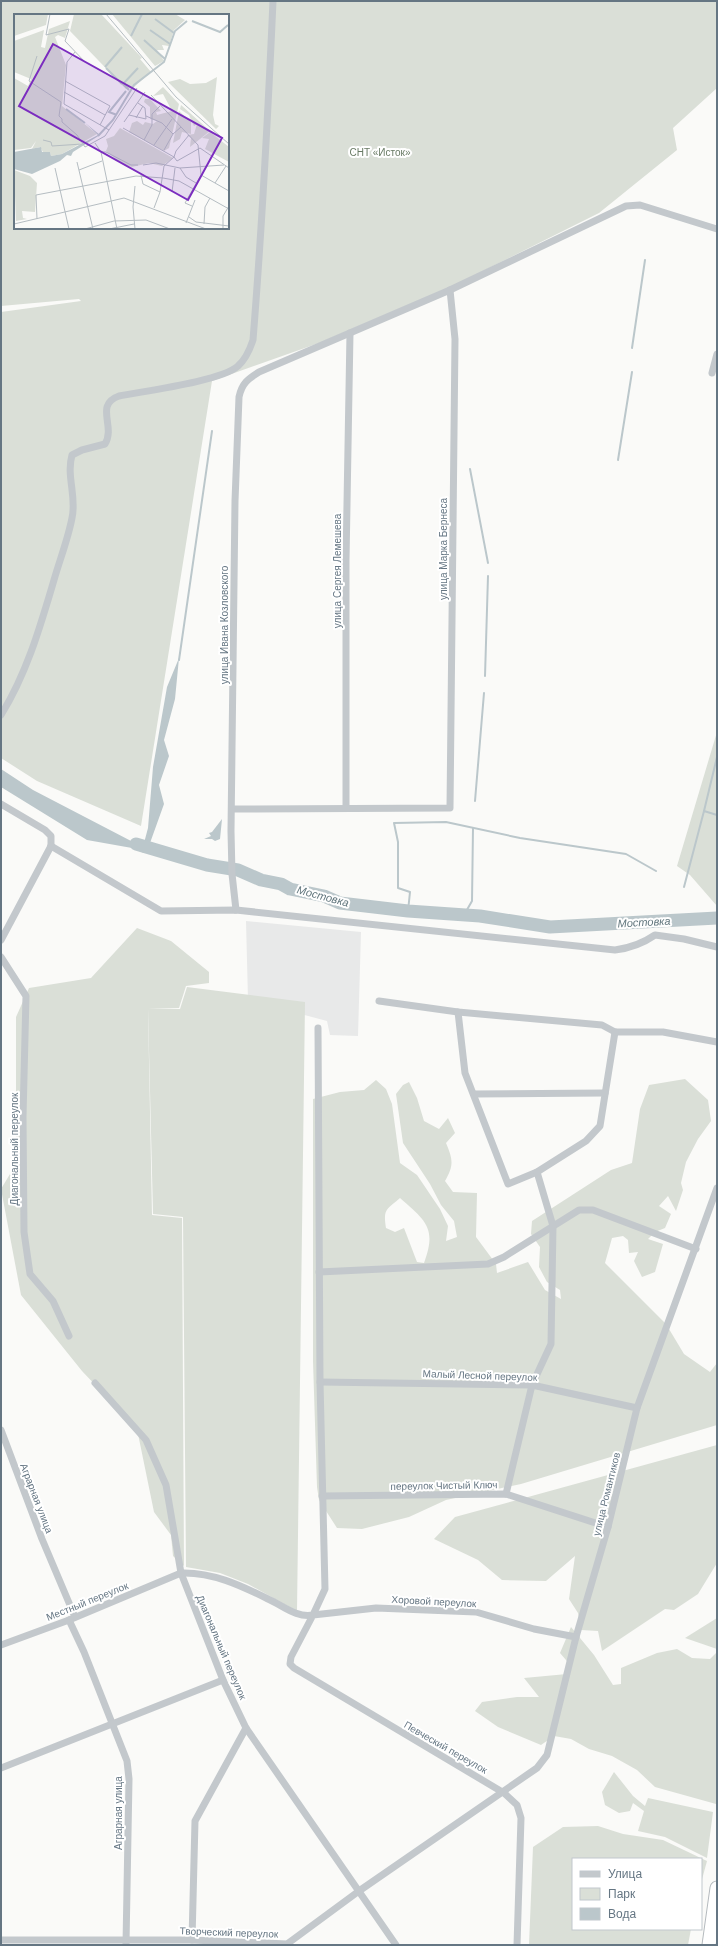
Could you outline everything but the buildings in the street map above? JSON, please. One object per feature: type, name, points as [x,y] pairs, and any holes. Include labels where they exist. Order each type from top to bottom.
[{"type":"highway","points":[[709,1945],[717,1888]]},
{"type":"street","points":[[1,715],[15,692],[34,649],[73,518],[74,493],[69,466],[72,455],[82,450],[105,444],[109,438],[106,407],[108,402],[119,396],[220,376],[238,367],[250,350],[253,340],[261,232],[273,1]]},
{"type":"street","points":[[350,333],[450,290],[626,206],[640,204],[717,229]]},
{"type":"street","name":"улица Марка Бернеса","points":[[346,808],[450,808],[455,339],[450,290]]},
{"type":"street","name":"улица Ивана Козловского","points":[[236,910],[232,874],[232,809],[235,501],[239,397],[241,386],[248,378],[259,372],[350,333]]},
{"type":"street","name":"улица Сергея Лемешева","points":[[346,808],[346,561],[350,333]]},
{"type":"street","points":[[712,373],[717,354]]},
{"type":"street","points":[[1,804],[45,830],[50,836],[51,846],[1,940]]},
{"type":"street","points":[[232,809],[346,808]]},
{"type":"street","points":[[51,846],[161,911],[236,910],[615,950],[630,948],[645,942],[655,935],[684,939],[717,947]]},
{"type":"street","name":"Диагональный переулок","points":[[1,957],[26,996],[23,1117],[24,1232],[30,1274],[53,1301],[69,1336]]},
{"type":"street","points":[[380,1001],[458,1012],[602,1025],[615,1032],[663,1032],[717,1042]]},
{"type":"street","points":[[458,1012],[465,1073],[508,1184],[537,1172],[586,1141],[600,1126],[615,1032]]},
{"type":"street","name":"Певческий переулок","points":[[318,1028],[320,1382],[325,1589],[322,1600],[291,1657],[290,1664],[294,1668],[504,1793],[517,1805],[521,1818],[517,1945]]},
{"type":"street","points":[[474,1094],[605,1093]]},
{"type":"street","points":[[506,1494],[532,1385],[552,1344],[553,1226],[537,1172]]},
{"type":"street","name":"улица Романтиков","points":[[504,1793],[537,1768],[547,1754],[576,1637],[608,1527],[637,1408],[717,1188]]},
{"type":"street","points":[[319,1272],[488,1264],[504,1257],[579,1210],[593,1210],[696,1249]]},
{"type":"street","name":"Малый Лесной переулок","points":[[320,1382],[532,1385],[637,1408]]},
{"type":"street","name":"Диагональный переулок","points":[[95,1383],[146,1440],[166,1485],[181,1573],[223,1680],[246,1728],[396,1945]]},
{"type":"street","name":"Аграрная улица","points":[[1,1430],[84,1652],[127,1761],[130,1779],[126,1943]]},
{"type":"street","name":"переулок Чистый Ключ","points":[[322,1496],[506,1494],[608,1527]]},
{"type":"street","name":"Хоровой переулок","points":[[181,1573],[198,1572],[242,1586],[298,1616],[376,1608],[476,1612],[534,1629],[576,1637]]},
{"type":"street","name":"Местный переулок","points":[[1,1645],[72,1619],[181,1573]]},
{"type":"street","points":[[1,1768],[223,1680]]},
{"type":"street","points":[[192,1940],[195,1821],[246,1728]]},
{"type":"street","name":"Творческий переулок","points":[[1,1940],[126,1943],[192,1940],[287,1945],[359,1891],[504,1793]]},
{"type":"shaded area","points":[[246,921],[361,932],[358,1036],[330,1035],[327,1021],[248,1000]]},
{"type":"green space","name":"СНТ «Исток»","points":[[1,1],[717,1],[717,88],[673,128],[677,150],[599,213],[457,284],[319,343],[212,381],[141,826],[37,781],[1,758],[1,312],[81,301],[79,299],[1,306]]},
{"type":"green space","points":[[717,732],[717,906],[690,875],[677,866]]},
{"type":"green space","points":[[137,928],[171,941],[209,972],[209,983],[186,986],[179,1008],[148,1009],[152,1215],[182,1218],[184,1566],[173,1556],[171,1535],[154,1512],[137,1429],[82,1371],[21,1295],[1,1189],[16,1164],[16,1017],[29,988],[91,978]]},
{"type":"green space","points":[[187,987],[305,1002],[297,1611],[248,1584],[220,1573],[186,1567],[183,1217],[153,1214],[148,1009],[180,1009]]},
{"type":"green space","points":[[685,1079],[708,1100],[711,1121],[698,1139],[686,1162],[681,1183],[683,1190],[676,1211],[668,1196],[659,1206],[671,1214],[665,1228],[655,1232],[648,1239],[663,1244],[655,1272],[642,1277],[634,1261],[638,1252],[629,1253],[628,1240],[623,1236],[612,1238],[605,1263],[666,1324],[684,1354],[710,1372],[717,1363],[717,1425],[521,1484],[446,1500],[409,1517],[362,1529],[337,1528],[319,1500],[317,1487],[313,1361],[313,1099],[340,1092],[364,1090],[376,1080],[386,1089],[392,1104],[400,1163],[417,1175],[440,1209],[448,1226],[446,1241],[457,1237],[454,1221],[441,1205],[430,1184],[403,1143],[396,1094],[403,1085],[409,1082],[417,1098],[424,1121],[439,1129],[448,1118],[455,1133],[446,1143],[452,1162],[450,1171],[445,1181],[453,1192],[477,1193],[476,1237],[496,1264],[497,1273],[528,1262],[545,1290],[561,1299],[560,1290],[547,1282],[539,1267],[540,1247],[531,1234],[532,1221],[611,1170],[632,1163],[640,1109],[649,1085]],"holes":[[[400,1198],[417,1213],[427,1226],[429,1241],[428,1251],[424,1263],[417,1262],[404,1228],[395,1232],[386,1228],[385,1213]]]},
{"type":"green space","points":[[717,1445],[717,1563],[698,1594],[674,1610],[665,1609],[602,1651],[598,1631],[581,1630],[578,1613],[569,1599],[575,1556],[546,1581],[502,1580],[478,1560],[434,1539],[455,1517]]},
{"type":"green space","points":[[717,1618],[717,1649],[685,1638]]},
{"type":"green space","points":[[571,1627],[594,1655],[613,1685],[621,1684],[621,1668],[657,1653],[677,1649],[692,1658],[710,1659],[717,1652],[716,1804],[655,1787],[637,1770],[612,1756],[589,1749],[571,1739],[554,1736],[541,1745],[498,1727],[475,1711],[482,1702],[517,1697],[539,1697],[524,1678],[567,1674],[572,1667],[560,1653]]},
{"type":"green space","points":[[614,1772],[633,1796],[645,1806],[648,1798],[713,1812],[707,1858],[665,1837],[638,1831],[644,1811],[633,1803],[630,1811],[619,1813],[605,1805],[602,1792]]},
{"type":"green space","points":[[598,1826],[623,1834],[663,1840],[701,1858],[572,1858],[572,1930],[691,1930],[688,1945],[529,1945],[533,1847],[563,1827]]},
{"type":"green space","points":[[702,1859],[707,1861],[702,1879]]},
{"type":"water","points":[[179,658],[175,699],[164,740],[169,756],[159,785],[164,804],[150,843],[154,849],[144,853],[132,848],[87,840],[1,787],[1,769],[33,790],[133,842],[144,843],[148,828],[153,767],[167,687]]},
{"type":"water","points":[[222,819],[220,839],[215,841],[212,839],[204,839],[211,836],[209,833],[212,832]]},
{"type":"waterway","points":[[632,348],[645,260]]},
{"type":"waterway","points":[[618,460],[632,372]]},
{"type":"waterway","points":[[179,660],[212,431]]},
{"type":"waterway","points":[[470,469],[488,563]]},
{"type":"waterway","points":[[485,676],[488,576]]},
{"type":"waterway","points":[[475,801],[484,693]]},
{"type":"waterway","points":[[704,811],[717,757]]},
{"type":"waterway","points":[[684,887],[704,811],[717,815]]},
{"type":"waterway","points":[[408,911],[410,892],[398,888],[398,842],[394,823],[446,822],[520,838],[626,854],[656,871]]},
{"type":"waterway","points":[[464,915],[472,901],[473,828]]},
{"type":"waterway","name":"Мостовка","points":[[136,844],[207,865],[238,870],[261,880],[281,884],[290,889],[324,896],[340,903],[408,911],[480,916],[550,927],[717,918]]}]
